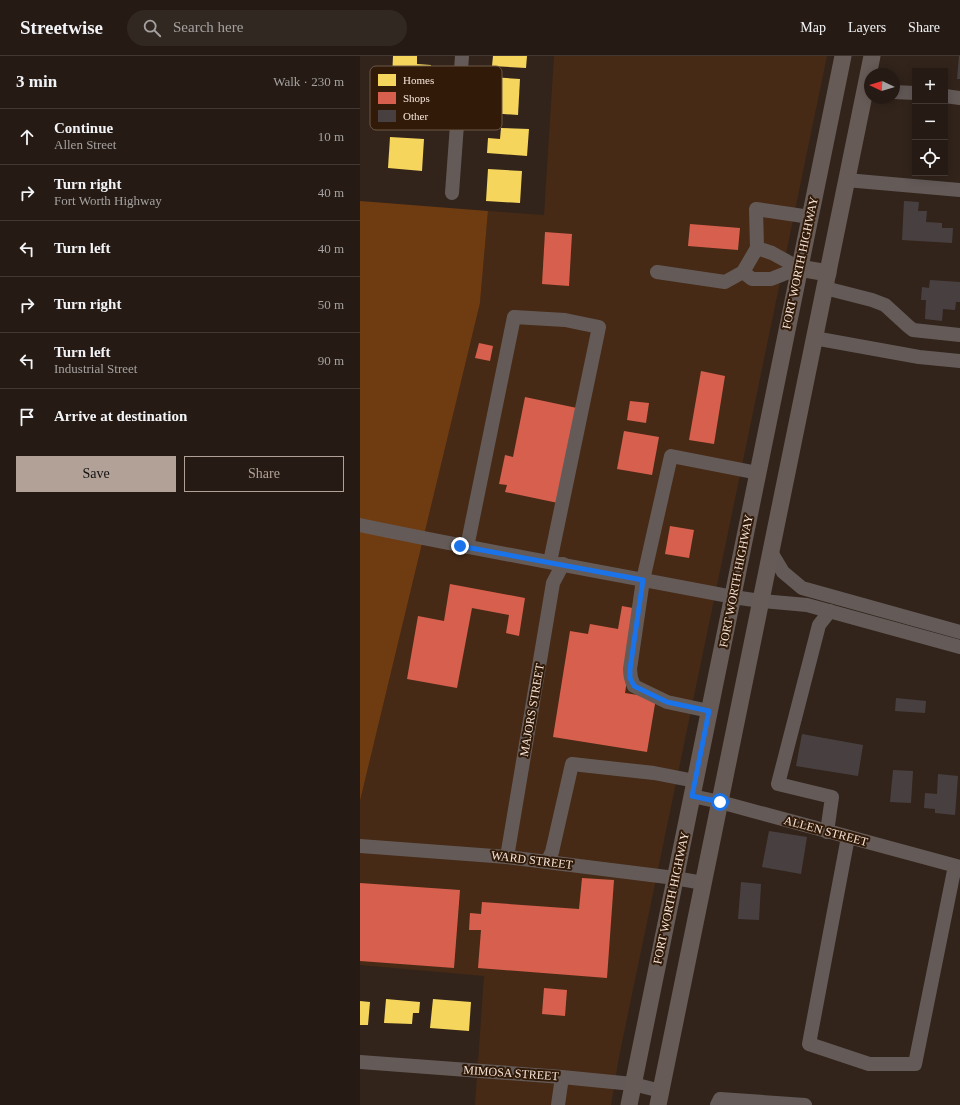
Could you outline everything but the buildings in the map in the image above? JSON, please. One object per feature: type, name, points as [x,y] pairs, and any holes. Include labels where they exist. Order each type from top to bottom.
[{"type":"main road","name":"FORT WORTH HIGHWAY","points":[[629,1105],[843,56]]},
{"type":"main road","points":[[871,68],[872,56]]},
{"type":"main road","points":[[660,1098],[846,180],[864,104]]},
{"type":"main road","points":[[799,268],[826,280]]},
{"type":"street","points":[[461,66],[462,56]]},
{"type":"street","points":[[900,92],[912,93]]},
{"type":"street","points":[[948,96],[960,98]]},
{"type":"street","points":[[452,193],[457,130]]},
{"type":"street","points":[[846,180],[960,190]]},
{"type":"street","points":[[657,272],[725,282],[743,272],[757,248],[756,209],[810,217]]},
{"type":"street","points":[[757,248],[772,253],[799,268]]},
{"type":"street","points":[[743,272],[752,279],[772,279],[799,268]]},
{"type":"street","points":[[826,280],[885,305],[913,330],[960,335]]},
{"type":"street","name":"MAJORS STREET","points":[[467,547],[514,317],[565,320],[598,327],[556,563],[507,857]]},
{"type":"street","points":[[814,338],[919,357],[960,361]]},
{"type":"street","points":[[709,711],[667,702],[634,686],[630,678],[630,669],[643,580],[671,456],[758,473]]},
{"type":"street","points":[[360,525],[467,547],[732,597],[807,605],[960,647]]},
{"type":"street","points":[[771,552],[783,572],[802,588],[960,632]]},
{"type":"street","points":[[827,832],[832,797],[778,784],[819,625],[830,611]]},
{"type":"street","name":"ALLEN STREET","points":[[547,862],[552,852],[572,764],[654,773],[720,802],[958,867]]},
{"type":"street","points":[[848,837],[809,1044],[869,1064],[915,1064],[958,867]]},
{"type":"street","name":"WARD STREET","points":[[360,846],[507,857],[675,878],[703,883]]},
{"type":"street","name":"MIMOSA STREET","points":[[360,1062],[562,1077],[633,1084],[660,1098]]},
{"type":"street","points":[[558,1105],[562,1077]]},
{"type":"street","points":[[717,1105],[720,1099],[805,1105]]},
{"type":"shaded area","points":[[554,56],[827,56],[619,1057],[611,1105],[475,1105],[484,976],[360,965],[360,801],[480,303],[488,211],[544,215]]},
{"type":"shaded area","points":[[360,201],[488,211],[480,303],[360,801]]},
{"type":"route","points":[[460,546],[643,580],[630,678],[634,686],[667,702],[709,711],[692,796],[720,802]]}]
